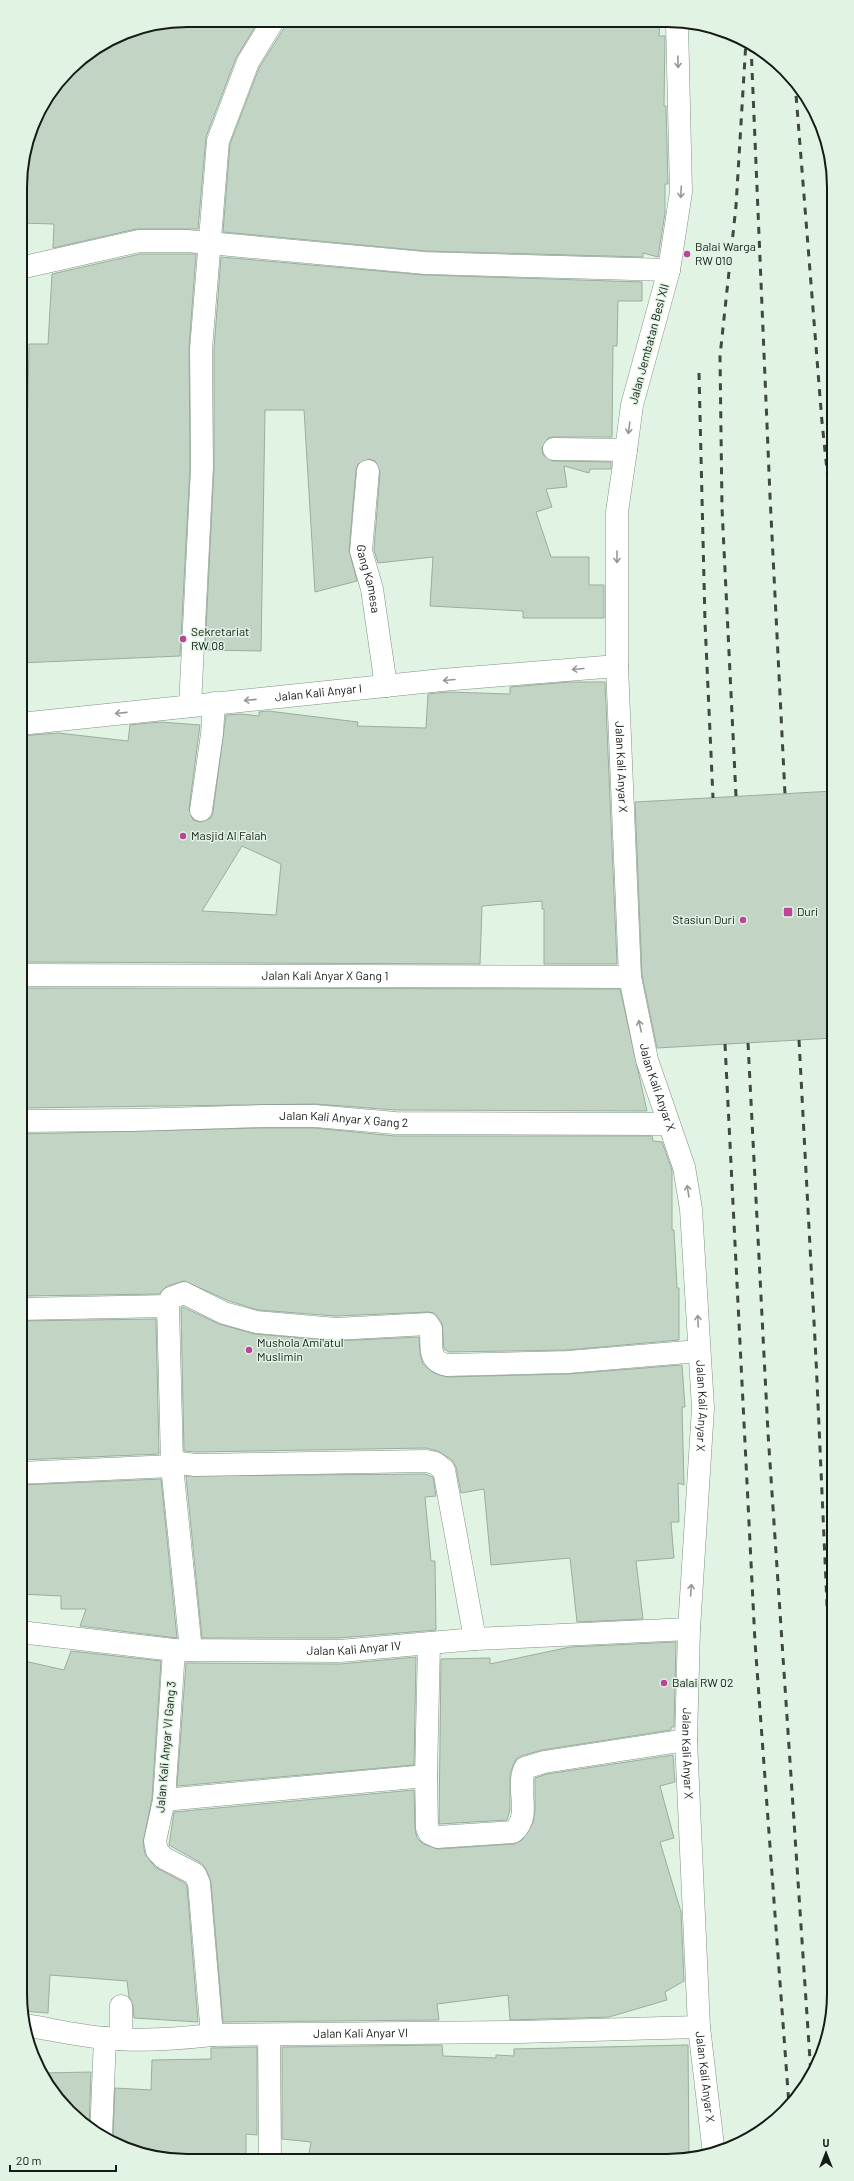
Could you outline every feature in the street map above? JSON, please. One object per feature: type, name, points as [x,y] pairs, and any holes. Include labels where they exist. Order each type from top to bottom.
[{"type":"street","points":[[190,706],[202,467],[201,349],[211,243],[218,141],[248,62],[269,27]]},
{"type":"street","name":"Jalan Jembatan Besi XII","points":[[617,666],[617,512],[632,405],[669,270],[681,192],[677,27]]},
{"type":"street","points":[[27,266],[139,241],[187,241],[425,263],[669,270]]},
{"type":"street","points":[[554,449],[626,450]]},
{"type":"street","name":"Gang Kamesa","points":[[368,471],[361,552],[372,589],[386,686]]},
{"type":"street","name":"Jalan Kali Anyar I","points":[[27,723],[386,686],[617,666]]},
{"type":"street","name":"Jalan Kali Anyar X","points":[[617,666],[630,976],[647,1060],[668,1124],[684,1166],[691,1209],[703,1408],[689,1629],[686,1740],[699,2027],[713,2147]]},
{"type":"street","points":[[201,810],[212,734],[214,704]]},
{"type":"street","name":"Jalan Kali Anyar X Gang 1","points":[[27,975],[630,976]]},
{"type":"street","name":"Jalan Kali Anyar X Gang 2","points":[[27,1121],[315,1116],[395,1123],[668,1124]]},
{"type":"street","points":[[27,1309],[168,1306],[171,1298],[184,1293],[224,1313],[256,1322],[336,1329],[424,1323],[428,1324],[431,1328],[434,1359],[438,1363],[447,1365],[568,1362],[699,1351]]},
{"type":"street","name":"Jalan Kali Anyar VI Gang 3","points":[[168,1306],[172,1464],[182,1650],[164,1800],[155,1841],[157,1851],[164,1858],[195,1874],[199,1883],[212,2035]]},
{"type":"street","points":[[27,1473],[172,1464],[202,1465],[426,1461],[435,1463],[444,1470],[475,1639]]},
{"type":"street","name":"Jalan Kali Anyar IV","points":[[27,1633],[182,1650],[340,1651],[475,1639],[689,1629]]},
{"type":"street","points":[[429,1644],[426,1776],[427,1828],[429,1832],[437,1837],[513,1832],[521,1824],[523,1816],[521,1777],[525,1768],[544,1762],[686,1740]]},
{"type":"street","points":[[164,1800],[426,1776]]},
{"type":"street","points":[[102,2130],[113,2039],[120,2006]]},
{"type":"street","name":"Jalan Kali Anyar VI","points":[[30,2026],[113,2039],[176,2039],[212,2035],[519,2032],[699,2027]]},
{"type":"street","points":[[269,2035],[270,2154]]},
{"type":"building","points":[[177,27],[255,27],[236,58],[206,137],[198,229],[136,229],[53,248],[54,224],[27,223],[28,166],[35,136],[48,107],[74,74],[107,48],[146,32]]},
{"type":"building","points":[[660,27],[659,36],[665,36],[664,106],[666,106],[668,184],[665,184],[665,213],[658,257],[643,253],[643,257],[426,251],[223,232],[230,144],[259,68],[284,28]]},
{"type":"building","points":[[140,254],[196,254],[189,348],[190,467],[180,656],[27,663],[27,437],[29,344],[48,344],[52,274]]},
{"type":"building","points":[[221,257],[424,275],[642,282],[642,301],[618,301],[617,346],[613,346],[612,437],[554,437],[548,438],[542,448],[543,455],[553,461],[611,462],[611,469],[590,469],[589,473],[564,466],[567,487],[546,489],[552,507],[536,512],[551,557],[589,557],[589,585],[604,585],[604,618],[523,618],[523,611],[430,606],[433,557],[378,563],[374,550],[380,472],[375,461],[369,459],[358,464],[356,470],[349,550],[357,581],[315,592],[304,410],[265,410],[261,651],[205,650],[214,468],[214,349]]},
{"type":"building","points":[[569,682],[605,682],[617,964],[544,964],[544,909],[542,909],[542,901],[482,906],[480,964],[27,962],[27,735],[58,733],[128,741],[130,725],[160,722],[200,725],[189,809],[193,820],[200,822],[211,818],[213,812],[226,715],[241,714],[259,716],[259,712],[268,711],[358,722],[357,726],[426,728],[428,694],[448,692],[510,694],[510,687]],"holes":[[[242,846],[281,864],[276,915],[202,911]]]},
{"type":"building","name":"Stasiun Duri","points":[[827,791],[827,1038],[657,1048],[642,975],[635,802]]},
{"type":"building","points":[[27,988],[620,989],[647,1111],[396,1110],[315,1104],[27,1108]]},
{"type":"building","points":[[314,1128],[395,1136],[652,1136],[653,1141],[662,1142],[672,1170],[672,1230],[674,1230],[677,1288],[679,1288],[679,1340],[567,1350],[449,1352],[444,1349],[442,1323],[434,1313],[428,1312],[336,1316],[258,1310],[229,1301],[184,1281],[167,1286],[159,1294],[27,1296],[27,1134]]},
{"type":"building","points":[[183,1307],[219,1324],[255,1334],[335,1341],[419,1337],[420,1354],[423,1364],[434,1373],[447,1377],[568,1374],[682,1365],[685,1407],[682,1407],[684,1485],[678,1483],[679,1522],[671,1522],[674,1558],[636,1561],[643,1619],[577,1622],[570,1558],[491,1565],[484,1489],[461,1493],[456,1467],[452,1460],[438,1451],[426,1448],[184,1451],[181,1308]]},
{"type":"building","points":[[156,1319],[159,1454],[27,1460],[27,1321]]},
{"type":"building","points":[[425,1474],[433,1477],[436,1496],[425,1497],[431,1561],[435,1561],[436,1630],[339,1638],[202,1638],[186,1476]]},
{"type":"building","points":[[161,1479],[177,1638],[80,1626],[86,1609],[61,1609],[61,1596],[27,1594],[27,1485]]},
{"type":"building","points":[[676,1642],[674,1727],[671,1727],[671,1730],[542,1750],[521,1756],[516,1759],[510,1773],[510,1810],[507,1820],[439,1824],[441,1659],[490,1658],[490,1664],[570,1647]]},
{"type":"building","points":[[71,1651],[161,1661],[152,1798],[143,1843],[145,1854],[155,1867],[185,1883],[187,1886],[198,2022],[134,2018],[133,2006],[129,1997],[127,1981],[50,1975],[48,2013],[28,2011],[27,1662],[64,1670]]},
{"type":"building","points":[[416,1657],[414,1765],[177,1786],[186,1663],[340,1664]]},
{"type":"building","points":[[673,1755],[675,1782],[660,1786],[674,1838],[660,1842],[681,1912],[684,1981],[665,1992],[667,2000],[609,2017],[510,2020],[508,1995],[437,2004],[439,2020],[223,2022],[211,1882],[206,1869],[201,1863],[169,1845],[174,1812],[414,1790],[415,1829],[417,1838],[423,1844],[438,1849],[514,1844],[522,1840],[533,1823],[535,1810],[535,1778],[547,1774]]},
{"type":"building","points":[[442,2045],[443,2056],[496,2058],[496,2055],[514,2056],[514,2049],[688,2045],[689,2153],[309,2154],[311,2142],[282,2139],[282,2047]]},
{"type":"building","points":[[257,2047],[257,2135],[246,2134],[246,2154],[166,2153],[136,2146],[113,2136],[115,2088],[151,2090],[152,2060],[211,2059],[211,2048]]},
{"type":"building","points":[[91,2072],[89,2120],[74,2107],[60,2091],[47,2073]]},
{"type":"railway","points":[[736,796],[722,508],[720,356],[736,206],[746,47]]},
{"type":"railway","points":[[751,51],[770,496],[785,794]]},
{"type":"railway","points":[[796,92],[827,470]]},
{"type":"railway","points":[[699,373],[705,622],[713,798]]},
{"type":"railway","points":[[799,1040],[827,1605]]},
{"type":"railway","points":[[748,1043],[768,1433],[810,2064]]},
{"type":"railway","points":[[725,1044],[755,1642],[788,2097]]},
{"type":"place","name":"Balai Warga RW 010","points":[[687,254]]},
{"type":"place","name":"Sekretariat RW 08","points":[[183,639]]},
{"type":"place","name":"Masjid Al Falah","points":[[183,836]]},
{"type":"place","name":"Duri","points":[[788,912]]},
{"type":"place","name":"Stasiun Duri","points":[[743,920]]},
{"type":"place","name":"Mushola Ami'atul Muslimin","points":[[249,1350]]},
{"type":"place","name":"Balai RW 02","points":[[664,1683]]}]
